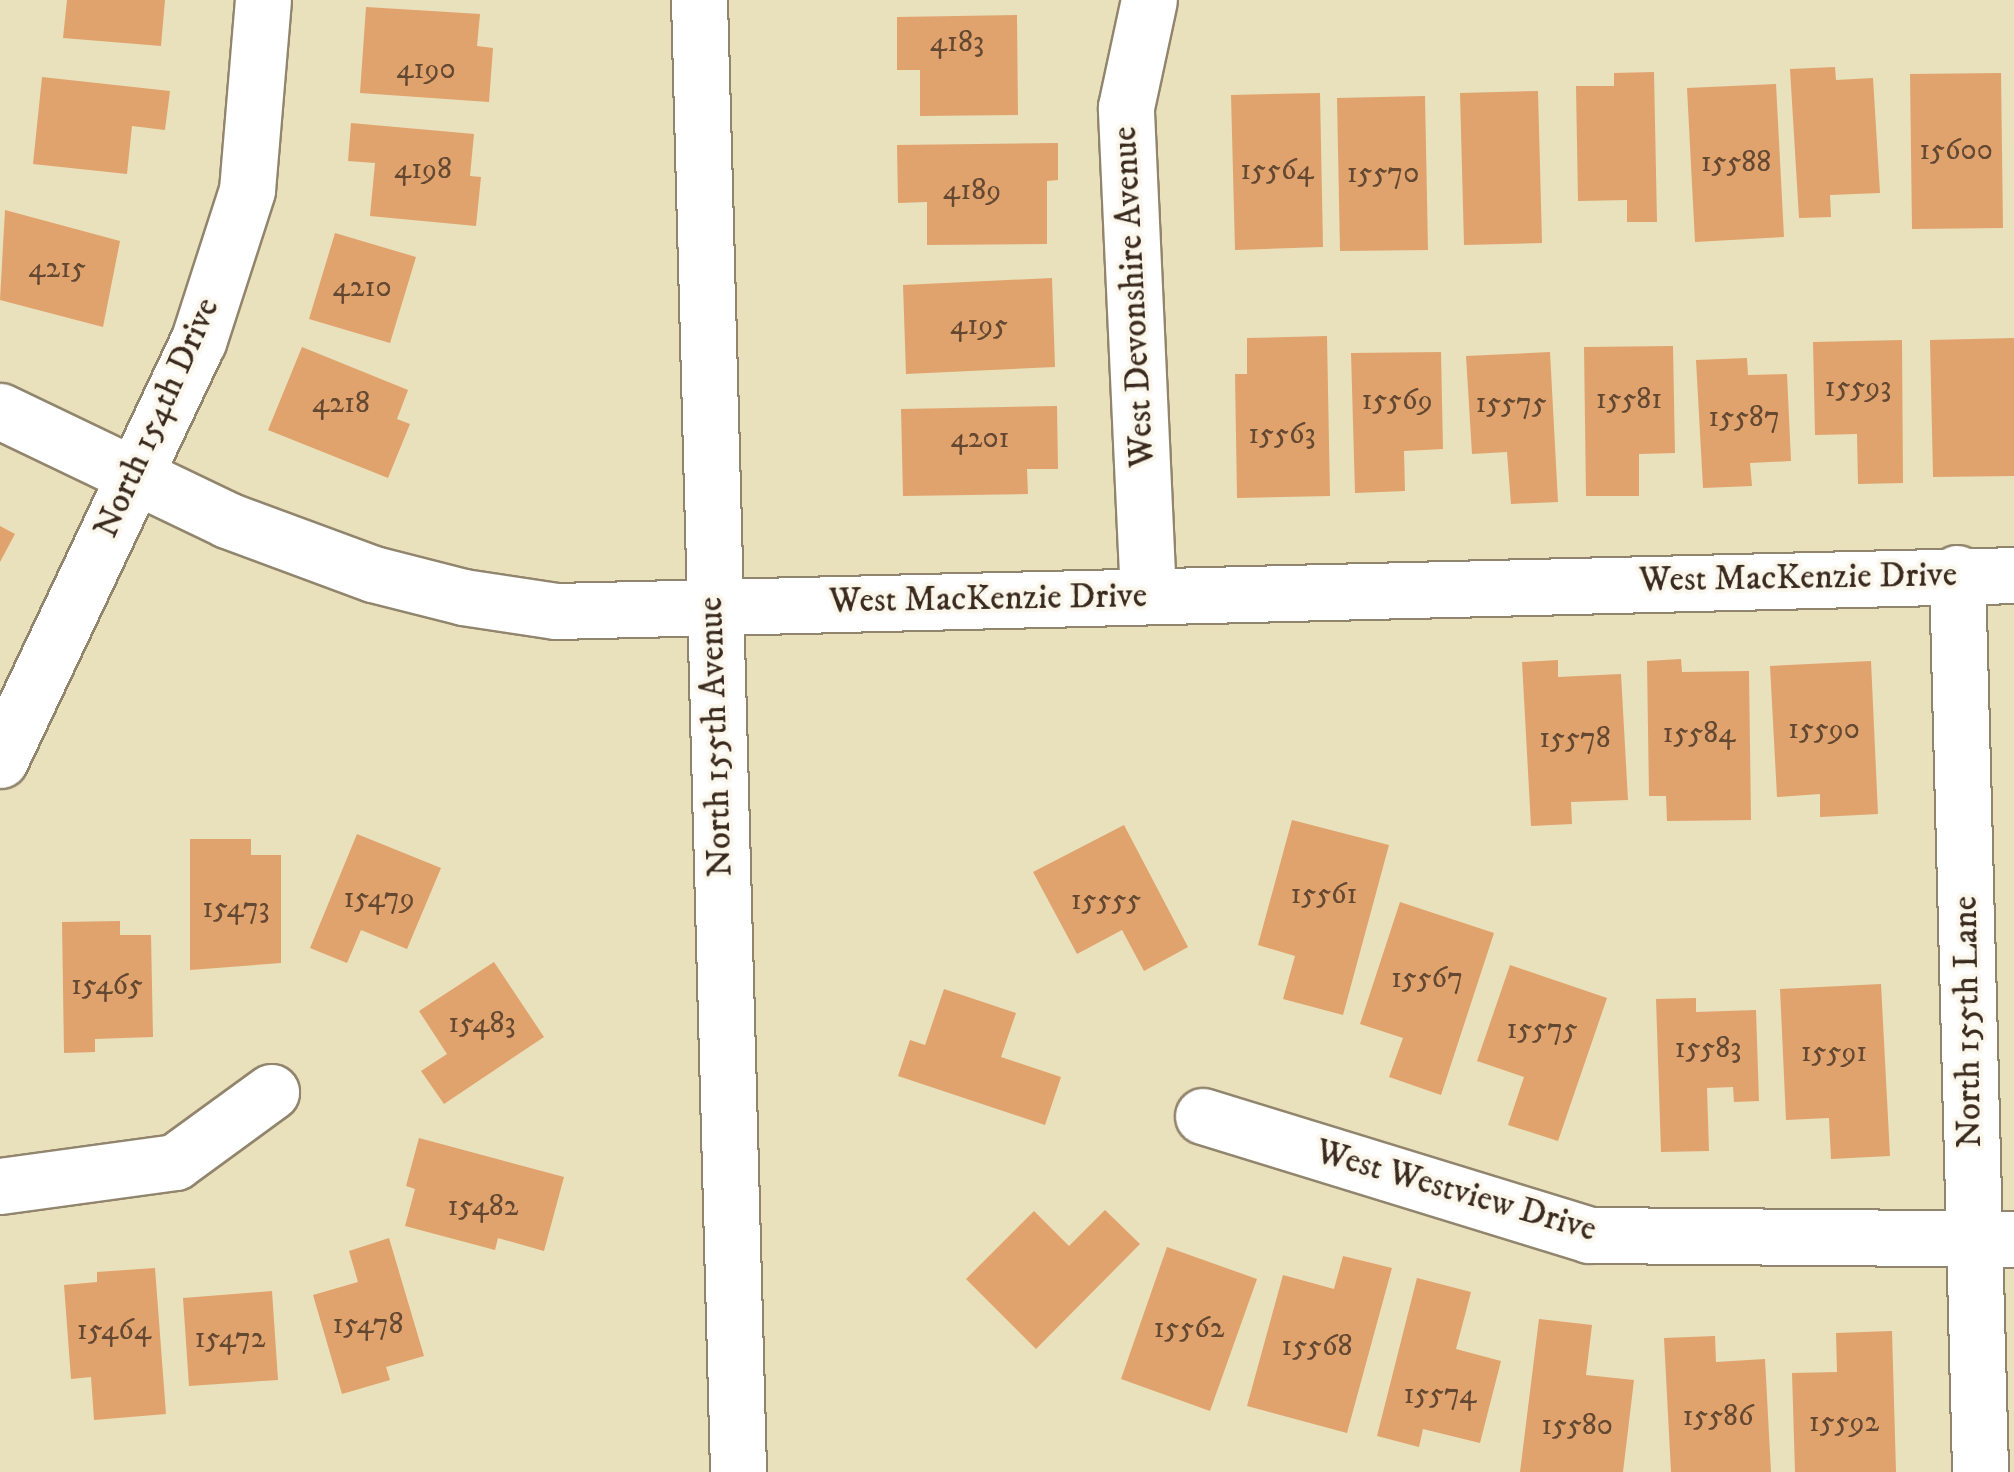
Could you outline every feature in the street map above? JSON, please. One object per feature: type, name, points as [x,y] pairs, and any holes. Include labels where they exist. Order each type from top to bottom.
[{"type":"street","name":"North 154th Drive","points":[[0,760],[198,342],[247,190],[263,0]]},
{"type":"street","name":"West Devonshire Avenue","points":[[1148,596],[1126,107],[1149,0]]},
{"type":"street","name":"North 155th Avenue","points":[[698,1],[738,1472]]},
{"type":"street","name":"West MacKenzie Drive","points":[[0,411],[134,478],[373,574],[463,597],[556,611],[1957,573],[2014,575]]},
{"type":"street","name":"North 155th Lane","points":[[1957,573],[1994,1240],[1980,1472]]},
{"type":"street","points":[[0,1186],[175,1162],[271,1092]]},
{"type":"street","name":"West Westview Drive","points":[[1203,1116],[1589,1236],[1994,1240]]},
{"type":"building","points":[[67,0],[165,0],[161,46],[63,38]]},
{"type":"building","points":[[366,7],[480,14],[477,46],[493,48],[489,102],[360,93]]},
{"type":"building","points":[[1017,15],[1018,115],[920,116],[920,70],[897,70],[897,17]]},
{"type":"building","points":[[1835,67],[1836,80],[1873,78],[1880,193],[1830,195],[1831,217],[1799,218],[1790,69]]},
{"type":"building","points":[[1654,72],[1657,222],[1627,222],[1627,200],[1578,201],[1576,86],[1614,86],[1614,73]]},
{"type":"building","points":[[2001,73],[2003,228],[1912,229],[1910,74]]},
{"type":"building","points":[[42,77],[170,91],[165,130],[132,126],[127,174],[33,164]]},
{"type":"building","points":[[1776,84],[1784,237],[1695,242],[1687,88]]},
{"type":"building","points":[[1538,91],[1542,243],[1464,245],[1460,93]]},
{"type":"building","points":[[1320,93],[1323,247],[1235,250],[1231,95]]},
{"type":"building","points":[[1425,96],[1428,250],[1340,251],[1337,98]]},
{"type":"building","points":[[351,123],[474,134],[470,176],[481,177],[476,226],[370,216],[375,163],[348,161]]},
{"type":"building","points":[[1058,143],[1058,180],[1047,181],[1047,244],[927,245],[927,202],[898,203],[897,145]]},
{"type":"building","points":[[5,210],[120,241],[103,327],[0,300]]},
{"type":"building","points":[[335,233],[416,257],[390,343],[309,319]]},
{"type":"building","points":[[1052,278],[1055,367],[906,374],[903,285]]},
{"type":"building","points":[[1327,336],[1330,496],[1237,498],[1235,374],[1247,374],[1247,338]]},
{"type":"building","points":[[2014,338],[2014,476],[1933,477],[1930,340]]},
{"type":"building","points":[[1902,340],[1903,483],[1858,484],[1857,434],[1815,435],[1813,342]]},
{"type":"building","points":[[1673,346],[1675,453],[1639,454],[1639,496],[1586,496],[1584,347]]},
{"type":"building","points":[[302,347],[408,390],[397,419],[410,424],[388,478],[268,430]]},
{"type":"building","points":[[1441,352],[1443,449],[1404,451],[1405,491],[1355,493],[1351,353]]},
{"type":"building","points":[[1550,352],[1558,502],[1511,504],[1507,452],[1472,454],[1466,356]]},
{"type":"building","points":[[1747,358],[1748,375],[1787,374],[1791,461],[1750,463],[1752,486],[1703,488],[1696,360]]},
{"type":"building","points":[[1057,406],[1058,469],[1027,469],[1028,494],[903,496],[901,409]]},
{"type":"building","points":[[0,526],[15,534],[0,562]]},
{"type":"building","points":[[1681,659],[1682,672],[1749,671],[1751,820],[1667,821],[1666,796],[1649,796],[1647,661]]},
{"type":"building","points":[[1558,660],[1558,677],[1621,674],[1628,800],[1571,802],[1572,824],[1531,826],[1522,662]]},
{"type":"building","points":[[1871,661],[1878,814],[1820,817],[1820,794],[1777,797],[1770,666]]},
{"type":"building","points":[[1292,820],[1389,845],[1343,1015],[1283,999],[1295,956],[1258,945]]},
{"type":"building","points":[[1124,825],[1188,947],[1144,971],[1122,930],[1077,954],[1033,872]]},
{"type":"building","points":[[357,834],[441,868],[407,949],[361,930],[347,963],[310,948]]},
{"type":"building","points":[[190,839],[251,839],[251,855],[281,855],[281,963],[190,970]]},
{"type":"building","points":[[1400,902],[1494,933],[1441,1095],[1389,1077],[1403,1038],[1360,1024]]},
{"type":"building","points":[[120,921],[120,935],[151,935],[153,1037],[95,1039],[95,1052],[64,1053],[62,922]]},
{"type":"building","points":[[494,962],[544,1037],[444,1104],[421,1071],[447,1054],[419,1011]]},
{"type":"building","points":[[1510,965],[1607,998],[1558,1141],[1508,1125],[1524,1077],[1477,1061]]},
{"type":"building","points":[[1881,984],[1890,1156],[1831,1159],[1829,1118],[1786,1120],[1780,989]]},
{"type":"building","points":[[944,989],[1016,1013],[1001,1057],[1061,1077],[1045,1125],[898,1076],[910,1040],[925,1045]]},
{"type":"building","points":[[1696,998],[1696,1012],[1756,1010],[1759,1101],[1734,1102],[1733,1087],[1707,1088],[1709,1151],[1661,1152],[1656,999]]},
{"type":"building","points":[[419,1138],[564,1177],[544,1251],[498,1238],[495,1250],[405,1226],[415,1189],[406,1186]]},
{"type":"building","points":[[1105,1210],[1140,1244],[1036,1349],[966,1279],[1034,1211],[1069,1246]]},
{"type":"building","points":[[389,1238],[424,1356],[386,1367],[390,1380],[342,1394],[313,1295],[358,1282],[349,1251]]},
{"type":"building","points":[[1167,1247],[1257,1279],[1210,1411],[1121,1379]]},
{"type":"building","points":[[1343,1256],[1392,1268],[1347,1433],[1247,1406],[1283,1275],[1334,1289]]},
{"type":"building","points":[[155,1268],[166,1414],[94,1420],[91,1377],[71,1379],[64,1285],[97,1282],[97,1272]]},
{"type":"building","points":[[1417,1278],[1471,1292],[1456,1349],[1501,1361],[1480,1443],[1423,1429],[1419,1447],[1377,1436]]},
{"type":"building","points":[[272,1291],[278,1380],[189,1386],[183,1298]]},
{"type":"building","points":[[1539,1319],[1592,1325],[1586,1375],[1634,1380],[1623,1472],[1520,1472]]},
{"type":"building","points":[[1892,1331],[1896,1472],[1795,1472],[1792,1373],[1837,1372],[1836,1333]]},
{"type":"building","points":[[1715,1336],[1716,1362],[1765,1359],[1771,1472],[1671,1472],[1664,1338]]}]
